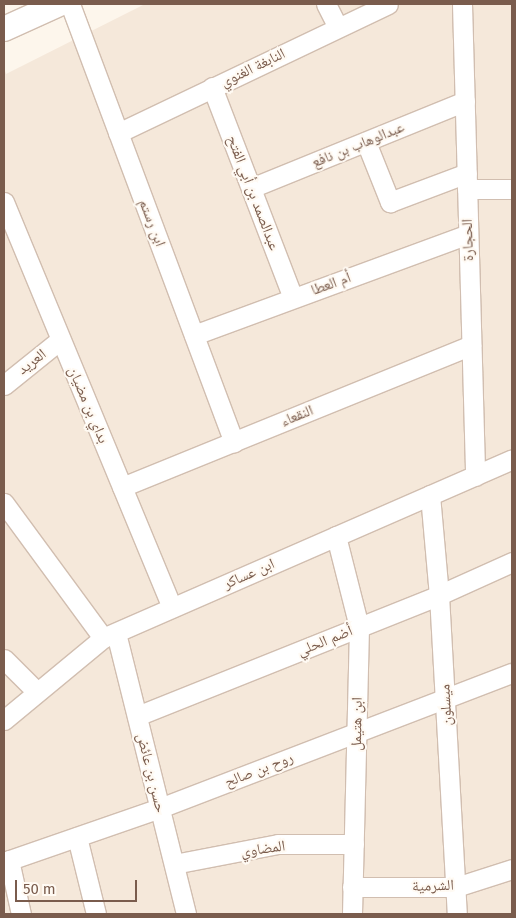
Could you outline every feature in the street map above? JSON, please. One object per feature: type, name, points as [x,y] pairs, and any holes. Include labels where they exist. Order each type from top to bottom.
[{"type":"street","points":[[4,29],[59,4]]},
{"type":"street","name":"ابن رستم","points":[[70,4],[234,442]]},
{"type":"street","points":[[326,4],[337,26]]},
{"type":"street","name":"النابغة الغنوي","points":[[118,133],[337,26],[388,4]]},
{"type":"street","name":"الحجارة","points":[[462,4],[475,476]]},
{"type":"street","name":"عبدالصمد بن أبي الفتح","points":[[212,87],[293,298]]},
{"type":"street","name":"عبدالوهاب بن نافع","points":[[251,188],[465,102]]},
{"type":"street","points":[[366,142],[390,202],[467,181],[512,188]]},
{"type":"street","name":"بداي بن مضيان","points":[[5,210],[172,608]]},
{"type":"street","name":"أم العطا","points":[[194,335],[468,234]]},
{"type":"street","name":"العريد","points":[[4,385],[60,340]]},
{"type":"street","name":"النقعاء","points":[[122,488],[471,345]]},
{"type":"street","name":"ابن عساكر","points":[[4,720],[36,691],[109,635],[512,459]]},
{"type":"street","name":"ميسلون","points":[[430,495],[446,699],[457,914]]},
{"type":"street","name":"حسن بن عائض","points":[[4,503],[109,635],[136,716],[186,914]]},
{"type":"street","name":"ابن هتيمل","points":[[336,536],[359,627],[352,914]]},
{"type":"street","name":"أضم الحلي","points":[[136,716],[439,595],[512,562]]},
{"type":"street","points":[[4,659],[36,691]]},
{"type":"street","name":"روح بن صالح","points":[[7,861],[160,808],[512,673]]},
{"type":"street","points":[[77,837],[96,914]]},
{"type":"street","name":"المضاوي","points":[[174,864],[278,844],[354,844]]},
{"type":"street","points":[[7,861],[21,914]]},
{"type":"street","name":"الشرمية","points":[[352,887],[456,887],[512,869]]},
{"type":"shaded area","points":[[145,4],[512,4],[512,914],[4,914],[4,68],[6,74]]}]
